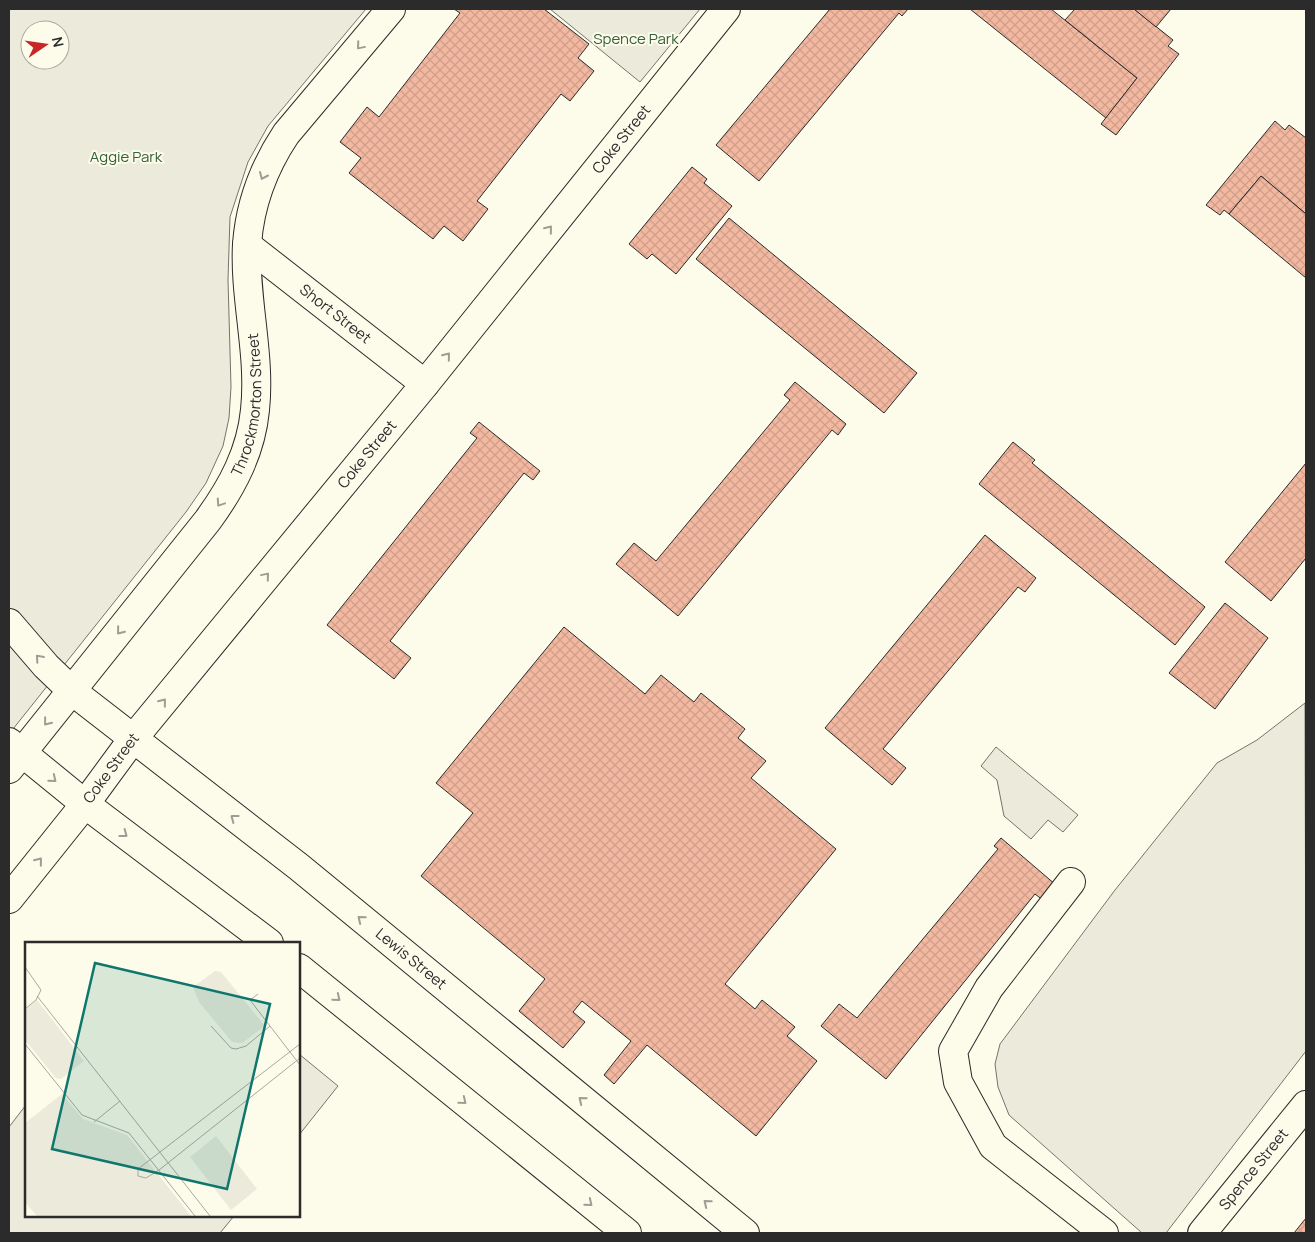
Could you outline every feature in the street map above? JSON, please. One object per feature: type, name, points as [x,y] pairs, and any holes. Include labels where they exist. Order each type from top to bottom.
[{"type":"street","name":"Throckmorton Street","points":[[13,755],[72,691],[208,520],[231,485],[242,462],[252,426],[256,395],[247,245],[250,220],[259,186],[277,148],[295,122],[391,9]]},
{"type":"street","name":"Coke Street","points":[[9,899],[85,804],[132,740],[425,384],[726,9]]},
{"type":"street","name":"Short Street","points":[[247,245],[425,384]]},
{"type":"street","name":"Lewis Street","points":[[9,623],[46,666],[72,691],[132,740],[299,867],[745,1233]]},
{"type":"street","points":[[13,755],[85,804],[268,942]]},
{"type":"street","points":[[1071,882],[989,988],[953,1051],[958,1082],[993,1146],[1104,1233]]},
{"type":"street","points":[[300,969],[626,1233]]},
{"type":"street","name":"Spence Street","points":[[1202,1233],[1306,1105]]},
{"type":"green space","name":"Aggie Park","points":[[9,9],[366,9],[268,126],[248,162],[230,217],[228,280],[231,387],[229,418],[223,446],[206,483],[186,512],[9,734]]},
{"type":"green space","name":"Spence Park","points":[[550,9],[700,9],[640,82]]},
{"type":"green space","points":[[1305,703],[1306,1051],[1166,1233],[1142,1233],[1009,1115],[998,1087],[995,1064],[1000,1044],[1115,890],[1217,763],[1257,740]]},
{"type":"green space","points":[[996,747],[1078,815],[1063,832],[1048,820],[1031,839],[1004,816],[997,780],[981,766]]},
{"type":"green space","points":[[300,1055],[338,1086],[300,1134]]},
{"type":"green space","points":[[25,1106],[25,1217],[233,1217],[220,1233],[9,1233],[9,1127]]},
{"type":"building","points":[[454,9],[544,9],[589,44],[578,58],[594,71],[570,101],[561,94],[477,201],[488,209],[463,241],[444,226],[433,239],[349,173],[361,158],[340,142],[367,107],[379,117],[460,13]]},
{"type":"building","points":[[830,9],[908,9],[902,16],[899,13],[759,181],[716,145]]},
{"type":"building","points":[[970,9],[1051,9],[1137,78],[1106,118]]},
{"type":"building","points":[[1075,9],[1134,9],[1173,40],[1168,46],[1179,54],[1116,135],[1101,124],[1137,78],[1065,20]]},
{"type":"building","points":[[1134,9],[1171,9],[1156,27]]},
{"type":"building","points":[[1275,121],[1285,130],[1289,125],[1306,138],[1306,214],[1261,176],[1229,214],[1224,210],[1220,215],[1206,205]]},
{"type":"building","points":[[692,167],[707,179],[704,183],[732,206],[676,274],[652,254],[647,259],[629,244]]},
{"type":"building","points":[[1261,176],[1306,214],[1306,278],[1229,214]]},
{"type":"building","points":[[729,218],[917,373],[884,413],[696,259]]},
{"type":"building","points":[[795,382],[846,424],[838,435],[832,430],[678,616],[616,564],[634,543],[656,561],[790,400],[784,395]]},
{"type":"building","points":[[479,422],[540,471],[533,480],[524,473],[390,641],[411,658],[394,679],[327,625],[477,438],[470,433]]},
{"type":"building","points":[[1013,442],[1035,460],[1032,463],[1205,607],[1175,645],[979,484]]},
{"type":"building","points":[[1306,463],[1306,558],[1271,601],[1225,562]]},
{"type":"building","points":[[985,535],[1036,578],[1025,592],[1018,587],[883,749],[906,768],[892,785],[825,728]]},
{"type":"building","points":[[1225,603],[1268,638],[1215,709],[1169,673]]},
{"type":"building","points":[[564,627],[645,694],[661,675],[694,702],[701,693],[745,729],[738,738],[766,761],[751,778],[836,849],[725,984],[755,1009],[762,1000],[795,1027],[787,1036],[817,1061],[756,1136],[647,1045],[614,1084],[604,1075],[631,1041],[582,1001],[573,1012],[585,1022],[563,1048],[519,1011],[545,979],[421,876],[473,813],[436,783]]},
{"type":"building","points":[[1001,838],[1056,885],[1044,901],[1035,894],[886,1079],[821,1026],[839,1004],[857,1018],[998,849],[994,846]]},
{"type":"building","points":[[1306,1218],[1306,1233],[1294,1233]]}]
